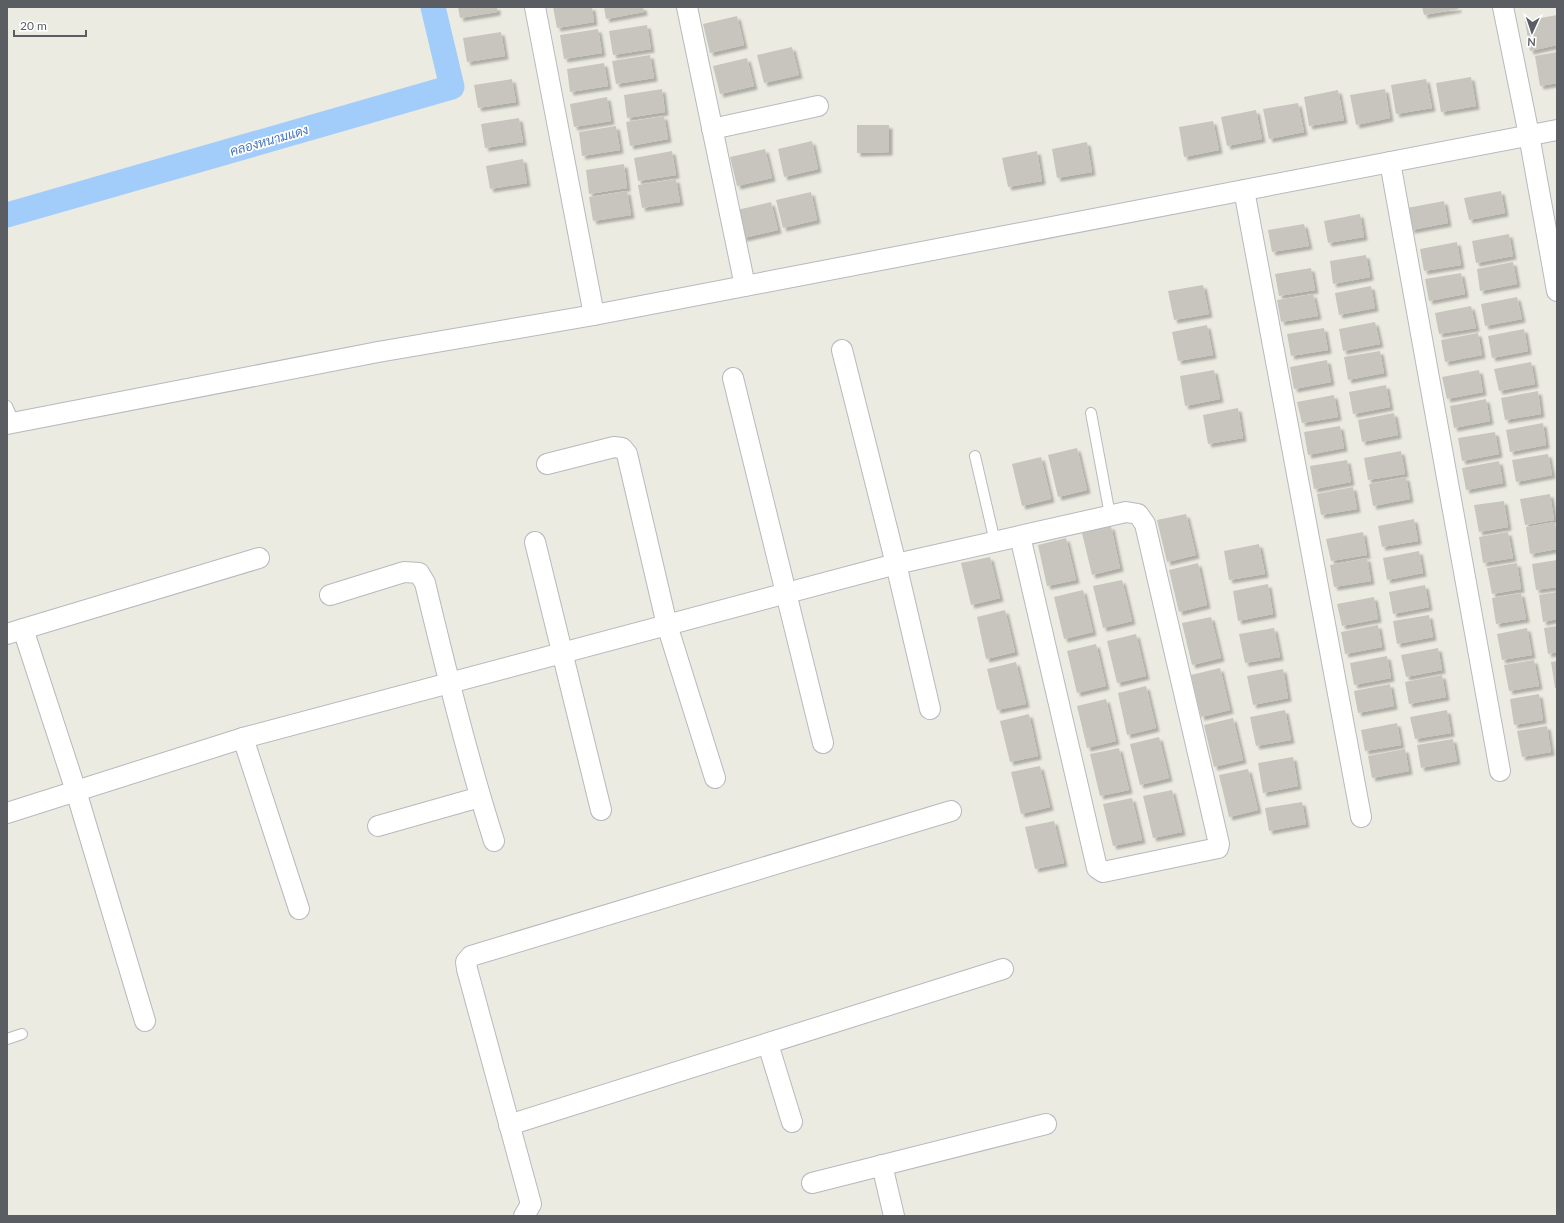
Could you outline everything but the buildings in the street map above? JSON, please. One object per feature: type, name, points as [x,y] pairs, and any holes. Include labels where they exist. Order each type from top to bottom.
[{"type":"street","points":[[535,7],[594,315]]},
{"type":"street","points":[[687,7],[745,286]]},
{"type":"street","points":[[1503,7],[1529,136],[1557,292]]},
{"type":"street","points":[[712,129],[818,106]]},
{"type":"street","points":[[9,417],[594,315],[1557,130]]},
{"type":"street","points":[[1390,162],[1500,771]]},
{"type":"street","points":[[1244,190],[1361,817]]},
{"type":"street","points":[[842,350],[896,564],[930,709]]},
{"type":"street","points":[[733,378],[823,743]]},
{"type":"street","points":[[547,464],[614,448],[622,448],[627,454],[667,626],[715,778]]},
{"type":"street","points":[[7,813],[243,738],[896,564],[1126,512],[1138,514],[1145,524],[1219,844],[1218,848],[1104,872],[1097,868],[1020,536]]},
{"type":"street","points":[[535,542],[601,810]]},
{"type":"street","points":[[145,1021],[76,791],[15,631],[259,558]]},
{"type":"street","points":[[330,595],[404,572],[419,573],[425,583],[480,797],[494,841]]},
{"type":"street","points":[[243,738],[300,909]]},
{"type":"street","points":[[378,826],[480,797]]},
{"type":"street","points":[[524,1216],[531,1204],[467,969],[466,962],[471,956],[951,811]]},
{"type":"street","points":[[509,1125],[1003,969]]},
{"type":"street","points":[[768,1044],[792,1122]]},
{"type":"street","points":[[812,1183],[1046,1124]]},
{"type":"street","points":[[882,1165],[894,1216]]},
{"type":"lane","points":[[1091,413],[1110,515]]},
{"type":"lane","points":[[975,456],[995,542]]},
{"type":"lane","points":[[7,1039],[22,1034]]},
{"type":"waterway","name":"คลองหนามแดง","points":[[7,215],[452,87],[433,7]]}]
